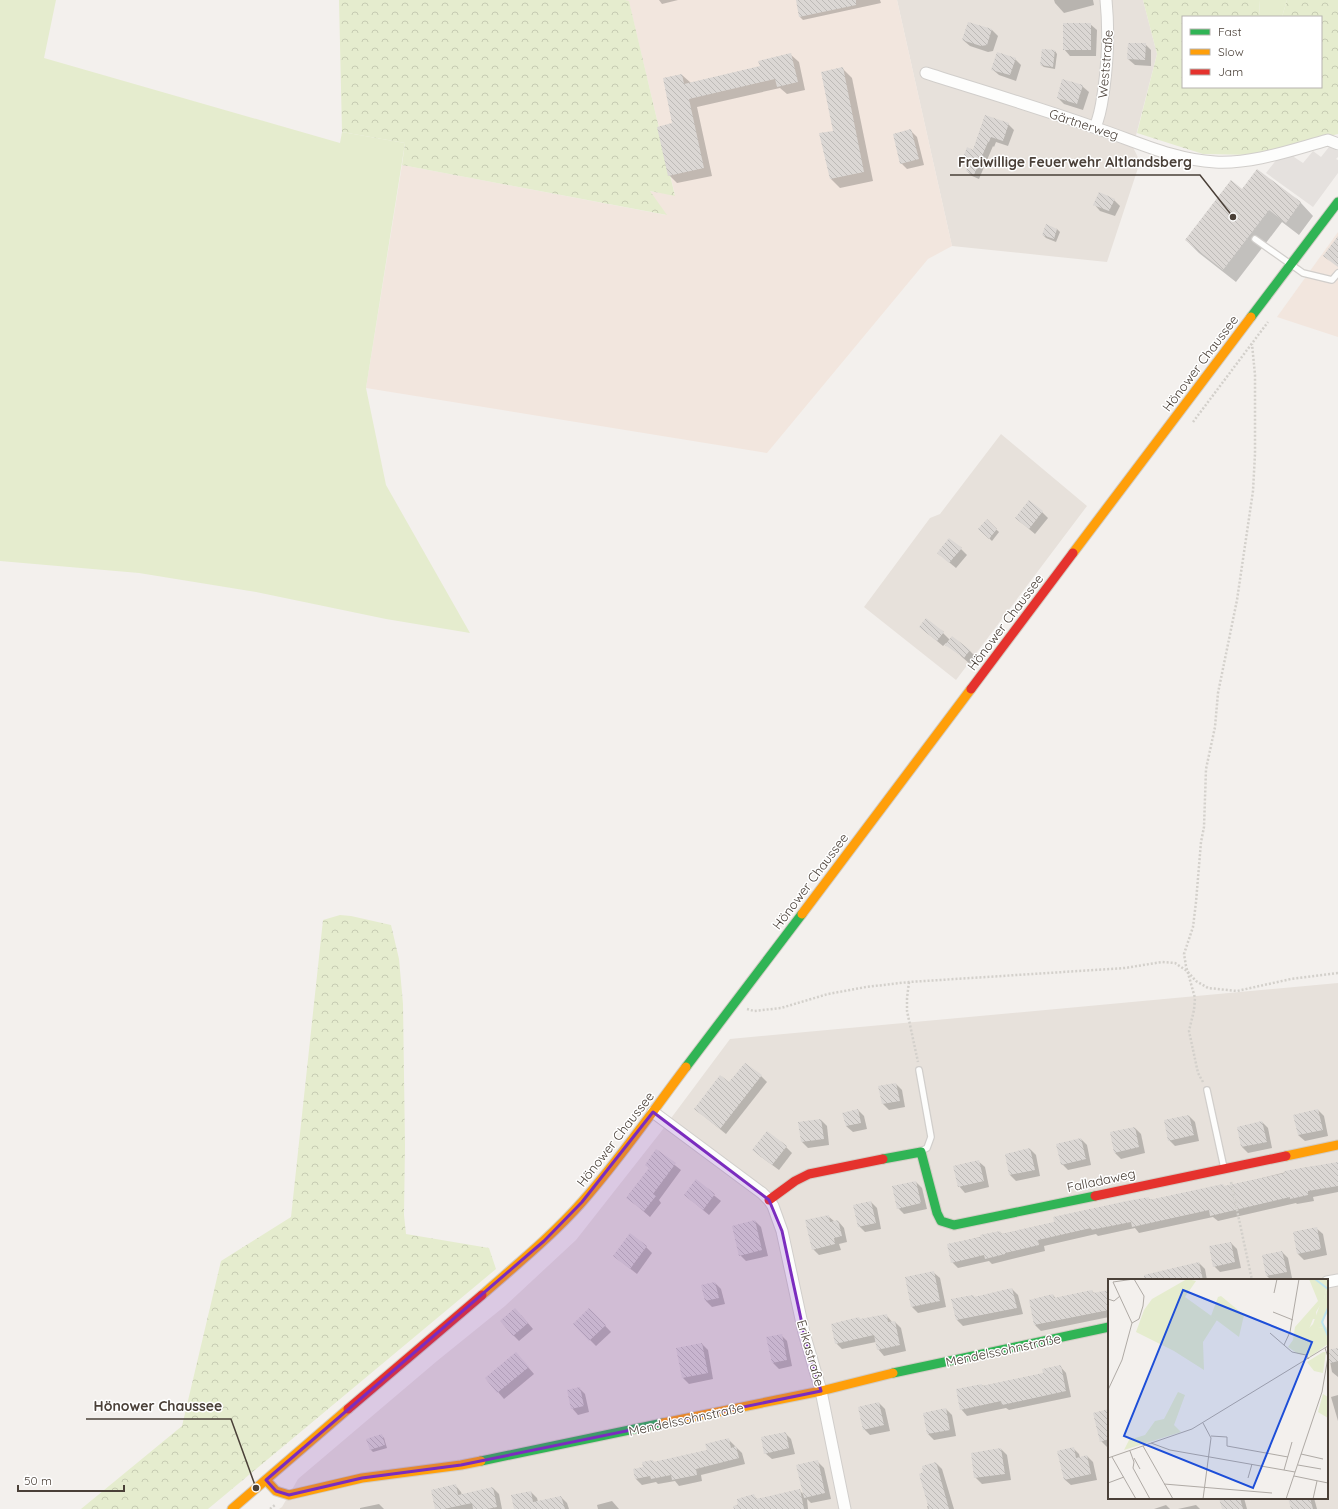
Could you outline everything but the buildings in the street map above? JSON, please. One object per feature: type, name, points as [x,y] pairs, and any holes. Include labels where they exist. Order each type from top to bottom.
[{"type":"street","name":"Weststraße","points":[[1095,127],[1100,116],[1108,54],[1109,34],[1106,0]]},
{"type":"street","name":"Gärtnerweg","points":[[926,73],[1095,127],[1173,155],[1192,160],[1211,162],[1242,162],[1328,140],[1338,144]]},
{"type":"street","name":"Hönower Chaussee","points":[[232,1509],[544,1241],[582,1202],[653,1112],[735,1001],[1338,202]]},
{"type":"street","name":"Erikastraße","points":[[653,1112],[733,1170],[769,1200],[776,1213],[782,1231],[804,1333],[821,1391],[845,1509]]},
{"type":"street","name":"Falladaweg","points":[[921,1152],[935,1211],[941,1221],[954,1224],[1338,1145]]},
{"type":"street","points":[[769,1200],[795,1180],[809,1174],[921,1152]]},
{"type":"street","points":[[1328,1282],[1338,1280]]},
{"type":"street","name":"Mendelssohnstraße","points":[[266,1480],[276,1491],[289,1494],[362,1478],[461,1465],[821,1391],[880,1376],[1108,1327]]},
{"type":"lane","points":[[1255,239],[1304,273],[1332,280],[1338,273]]},
{"type":"lane","points":[[920,1070],[931,1138],[927,1148],[921,1152]]},
{"type":"lane","points":[[1206,1090],[1226,1168]]},
{"type":"path","points":[[1206,1090],[1198,1073],[1189,1031],[1195,998],[1193,987],[1187,971],[1184,954],[1193,927],[1196,902],[1201,842],[1204,827],[1206,769],[1213,740],[1218,693],[1237,600],[1254,480],[1255,375],[1252,344]]},
{"type":"path","points":[[735,1001],[748,1010],[781,1008],[828,994],[866,986],[1125,968],[1162,962],[1175,963],[1187,971],[1196,981],[1208,988],[1237,991],[1291,979],[1338,973]]},
{"type":"path","points":[[909,982],[907,1011],[920,1070]]},
{"type":"path","points":[[1226,1168],[1252,1279]]},
{"type":"highlighted area","points":[[653,1112],[769,1200],[782,1231],[804,1333],[821,1391],[461,1465],[362,1478],[289,1495],[276,1491],[266,1480],[544,1241],[582,1202]]},
{"type":"shaded area","points":[[625,0],[897,0],[952,246],[928,259],[767,453],[366,388],[402,165],[666,215],[649,191],[675,195],[629,2]]},
{"type":"shaded area","points":[[897,0],[1143,0],[1157,54],[1133,147],[1140,162],[1107,262],[952,246]]},
{"type":"shaded area","points":[[1329,147],[1338,151],[1338,157],[1336,159],[1338,160],[1338,173],[1313,207],[1266,173],[1277,159],[1296,153],[1294,157],[1303,163],[1313,151],[1321,157]]},
{"type":"shaded area","points":[[1338,232],[1338,337],[1277,317]]},
{"type":"shaded area","points":[[1001,434],[1087,506],[956,680],[864,607],[930,518],[940,514]]},
{"type":"shaded area","points":[[1338,983],[1338,1509],[279,1509],[282,1507],[298,1479],[437,1361],[505,1306],[576,1240],[660,1133],[730,1039]]},
{"type":"green space","points":[[0,0],[56,0],[44,58],[340,143],[342,132],[405,143],[366,388],[386,485],[470,633],[386,619],[256,592],[139,573],[0,561]]},
{"type":"green space","points":[[339,0],[629,1],[675,196],[650,191],[667,215],[402,165],[405,143],[342,132]]},
{"type":"green space","points":[[1143,0],[1259,0],[1260,16],[1182,16],[1182,88],[1322,88],[1322,16],[1282,16],[1287,0],[1338,0],[1338,134],[1255,155],[1203,154],[1137,133],[1157,54]]},
{"type":"green space","points":[[1259,0],[1287,0],[1282,16],[1260,16]]},
{"type":"green space","points":[[340,915],[391,925],[399,959],[403,1004],[405,1145],[404,1215],[406,1234],[489,1248],[496,1269],[208,1509],[81,1509],[182,1426],[221,1261],[291,1217],[323,920]]},
{"type":"traffic: fast","points":[[1251,317],[1338,202]]},
{"type":"traffic: fast","points":[[686,1067],[802,914]]},
{"type":"traffic: fast","points":[[883,1159],[921,1152],[937,1213],[941,1221],[954,1225],[1095,1196]]},
{"type":"traffic: fast","points":[[893,1373],[1108,1327]]},
{"type":"traffic: fast","points":[[481,1461],[663,1423]]},
{"type":"traffic: slow","points":[[1073,553],[1251,317]]},
{"type":"traffic: slow","points":[[802,914],[971,689]]},
{"type":"traffic: slow","points":[[482,1295],[546,1238],[582,1202],[623,1152],[686,1067]]},
{"type":"traffic: slow","points":[[1286,1156],[1338,1145]]},
{"type":"traffic: slow","points":[[663,1423],[821,1391],[893,1373]]},
{"type":"traffic: slow","points":[[232,1509],[348,1409]]},
{"type":"traffic: slow","points":[[266,1480],[276,1491],[289,1495],[362,1478],[481,1461]]},
{"type":"traffic: jam","points":[[971,689],[1073,553]]},
{"type":"traffic: jam","points":[[1095,1196],[1286,1156]]},
{"type":"traffic: jam","points":[[769,1200],[795,1181],[809,1174],[883,1159]]},
{"type":"traffic: jam","points":[[348,1409],[482,1295]]},
{"type":"place","name":"Freiwillige Feuerwehr Altlandsberg","points":[[1233,217]]},
{"type":"place","name":"Hönower Chaussee","points":[[256,1488]]}]
